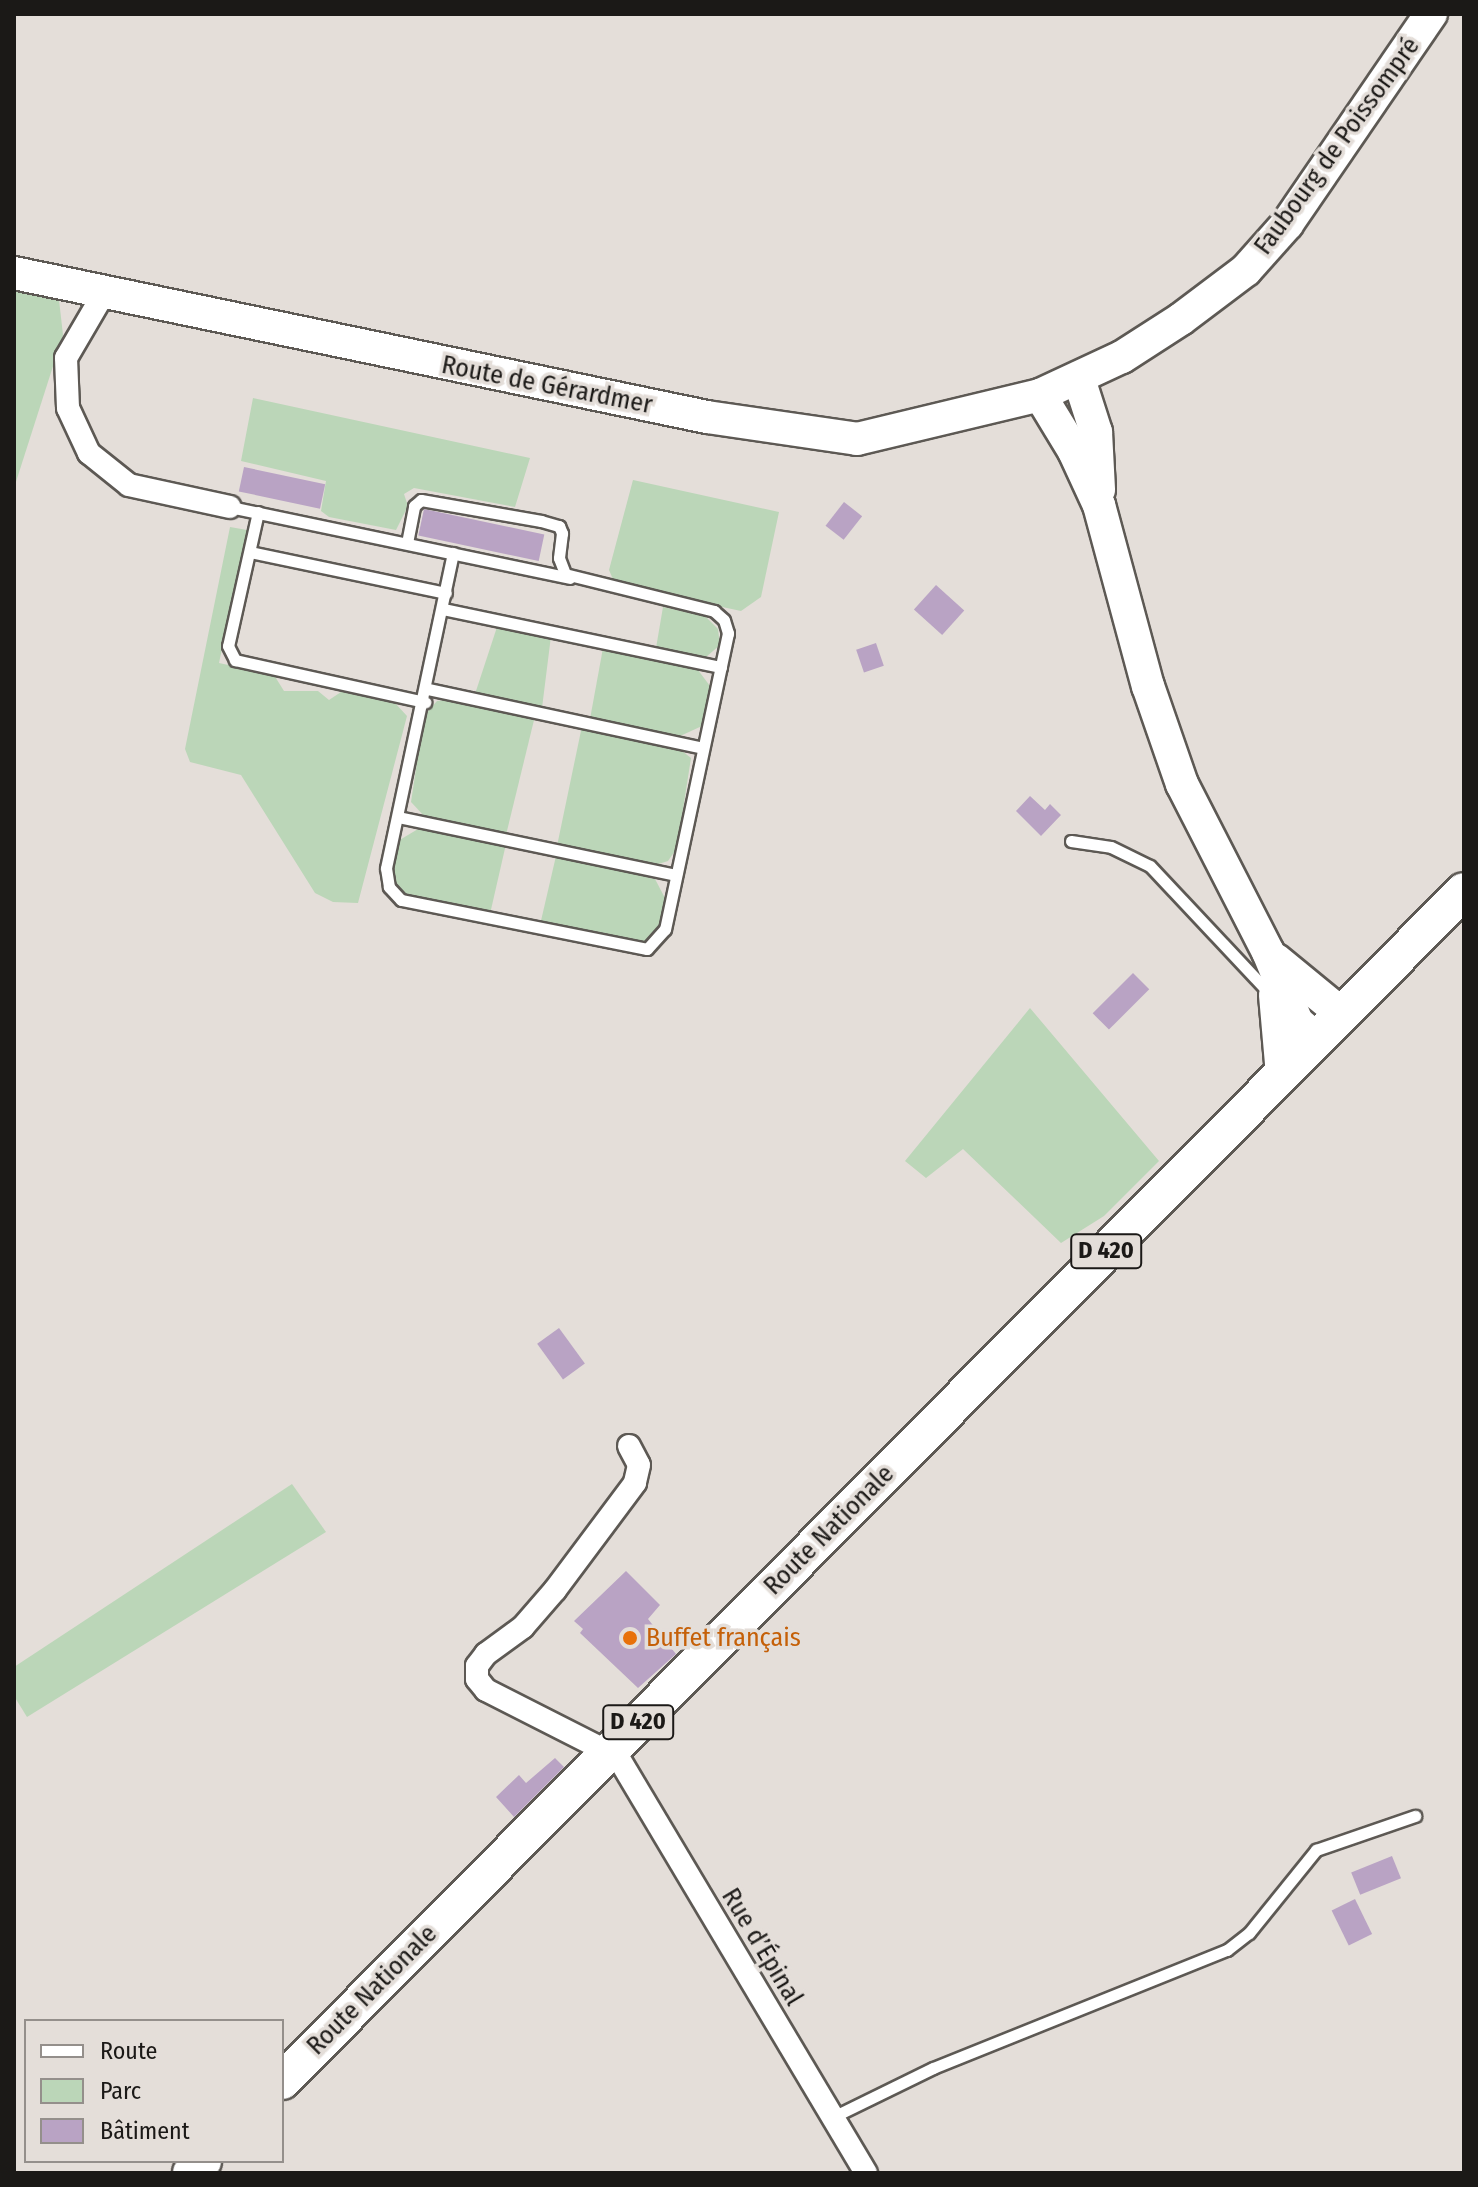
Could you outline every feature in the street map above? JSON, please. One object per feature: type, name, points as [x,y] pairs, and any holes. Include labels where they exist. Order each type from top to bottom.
[{"type":"main road","name":"Faubourg de Poissompré","points":[[1079,379],[1169,327],[1246,270],[1287,224],[1431,14]]},
{"type":"main road","name":"Route de Gérardmer","points":[[14,273],[782,431],[857,439],[1040,395],[1079,379]]},
{"type":"main road","points":[[1079,379],[1096,432],[1099,505]]},
{"type":"main road","points":[[1040,395],[1074,451],[1099,505],[1148,686],[1182,784],[1268,952],[1297,1022],[1317,1039]]},
{"type":"main road","name":"D 420","points":[[1342,1014],[1464,891]]},
{"type":"main road","points":[[1268,952],[1276,1000],[1282,1075]]},
{"type":"main road","points":[[1268,952],[1323,1004],[1342,1014]]},
{"type":"main road","name":"Route Nationale","points":[[284,2079],[1342,1014]]},
{"type":"street","points":[[104,293],[66,358],[68,408],[89,453],[129,485],[230,507]]},
{"type":"street","points":[[609,1752],[486,1690],[477,1679],[477,1666],[555,1590],[635,1483],[639,1465],[629,1446]]},
{"type":"street","name":"Rue d’Épinal","points":[[609,1752],[618,1757],[866,2173]]},
{"type":"lane","points":[[407,543],[414,506],[421,500],[541,521],[559,526],[559,558],[565,574],[574,579]]},
{"type":"lane","points":[[230,507],[407,543],[574,579],[714,611],[724,620],[728,633],[665,929],[659,941],[636,951],[401,900],[386,878],[428,689],[453,553]]},
{"type":"lane","points":[[258,512],[228,646],[235,660],[425,702]]},
{"type":"lane","points":[[250,552],[446,593]]},
{"type":"lane","points":[[443,609],[721,667]]},
{"type":"lane","points":[[428,689],[703,748]]},
{"type":"lane","points":[[398,817],[676,875]]},
{"type":"lane","points":[[1071,841],[1111,847],[1150,866],[1276,1000]]},
{"type":"lane","points":[[833,2117],[933,2068],[1227,1950],[1249,1933],[1316,1850],[1415,1816]]},
{"type":"green space","points":[[14,281],[58,291],[63,335],[14,488]]},
{"type":"green space","points":[[253,398],[530,458],[515,507],[414,488],[404,494],[408,506],[396,530],[329,517],[321,511],[326,481],[241,461]]},
{"type":"green space","points":[[633,480],[779,512],[761,597],[741,611],[615,584],[609,570]]},
{"type":"green space","points":[[230,527],[247,530],[219,663],[274,675],[284,691],[318,691],[329,700],[344,690],[395,703],[407,716],[358,903],[333,902],[315,893],[241,775],[190,762],[185,749]]},
{"type":"green space","points":[[663,607],[705,616],[718,629],[720,645],[706,657],[656,648]]},
{"type":"green space","points":[[498,624],[551,636],[542,708],[475,694]]},
{"type":"green space","points":[[603,648],[698,670],[710,686],[702,726],[678,737],[590,719]]},
{"type":"green space","points":[[455,699],[535,716],[506,835],[425,817],[411,802],[424,716],[437,701]]},
{"type":"green space","points":[[582,726],[677,747],[691,758],[677,848],[668,861],[652,866],[557,846]]},
{"type":"green space","points":[[423,826],[506,844],[490,914],[398,892],[391,873],[398,841]]},
{"type":"green space","points":[[556,856],[655,879],[666,900],[659,932],[644,944],[540,925]]},
{"type":"green space","points":[[1030,1008],[1159,1161],[1104,1216],[1061,1243],[963,1149],[926,1178],[905,1161]]},
{"type":"green space","points":[[292,1484],[326,1532],[27,1717],[14,1696],[14,1667]]},
{"type":"building","points":[[244,467],[325,484],[320,509],[239,491]]},
{"type":"building","points":[[844,502],[862,516],[844,540],[826,526]]},
{"type":"building","points":[[424,509],[544,535],[539,561],[418,535]]},
{"type":"building","points":[[936,585],[964,610],[942,635],[914,610]]},
{"type":"building","points":[[876,643],[884,666],[864,673],[856,650]]},
{"type":"building","points":[[1030,796],[1045,810],[1050,804],[1061,815],[1041,836],[1016,811]]},
{"type":"building","points":[[1133,973],[1149,989],[1109,1030],[1093,1013]]},
{"type":"building","points":[[559,1328],[585,1364],[563,1379],[537,1344]]},
{"type":"building","points":[[626,1571],[660,1605],[648,1619],[676,1654],[638,1688],[580,1633],[583,1629],[574,1621]]},
{"type":"building","points":[[555,1758],[564,1767],[514,1817],[496,1797],[519,1775],[526,1783]]},
{"type":"building","points":[[1392,1856],[1401,1878],[1360,1895],[1351,1872]]},
{"type":"building","points":[[1355,1899],[1372,1934],[1349,1945],[1332,1910]]},
{"type":"place","name":"Buffet français","points":[[630,1638]]}]
